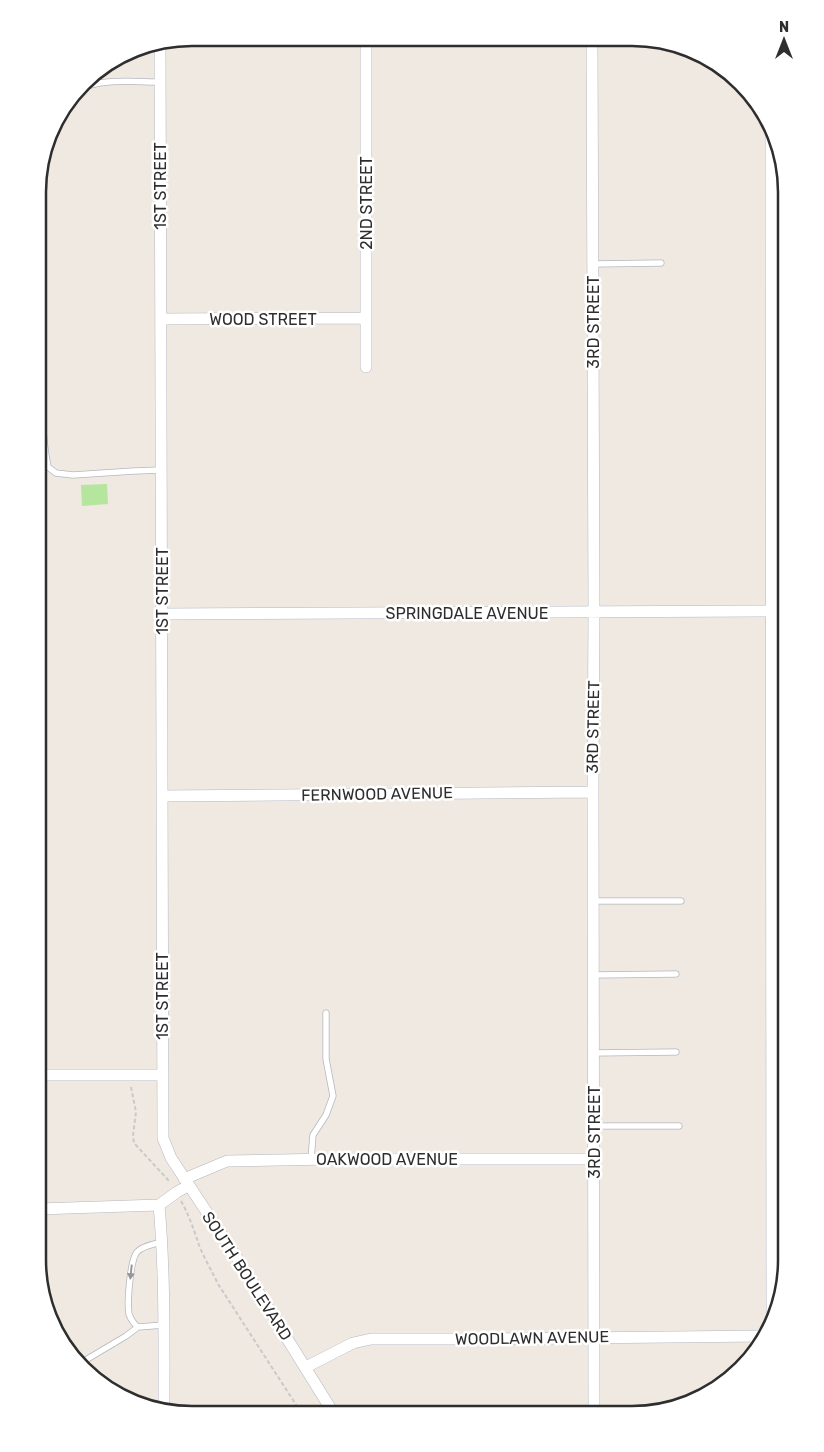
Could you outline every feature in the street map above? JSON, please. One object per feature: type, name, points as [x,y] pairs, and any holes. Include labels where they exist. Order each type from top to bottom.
[{"type":"street","name":"2ND STREET","points":[[366,46],[366,366]]},
{"type":"street","name":"3RD STREET","points":[[592,46],[594,1406]]},
{"type":"street","name":"1ST STREET","points":[[160,50],[163,1138]]},
{"type":"street","points":[[777,187],[778,229]]},
{"type":"street","name":"WOOD STREET","points":[[161,319],[366,318]]},
{"type":"street","points":[[774,1292],[773,611],[778,461]]},
{"type":"street","name":"SPRINGDALE AVENUE","points":[[162,614],[773,611]]},
{"type":"street","name":"FERNWOOD AVENUE","points":[[162,796],[593,792]]},
{"type":"street","points":[[46,1075],[163,1075]]},
{"type":"street","name":"SOUTH BOULEVARD","points":[[163,1138],[171,1158],[237,1258],[329,1406]]},
{"type":"street","name":"OAKWOOD AVENUE","points":[[159,1205],[186,1182],[227,1161],[312,1159],[594,1159]]},
{"type":"street","points":[[46,1209],[159,1205],[162,1242],[164,1402]]},
{"type":"street","name":"WOODLAWN AVENUE","points":[[306,1367],[353,1343],[371,1339],[756,1336]]},
{"type":"lane","points":[[96,83],[160,82]]},
{"type":"lane","points":[[593,264],[661,263]]},
{"type":"lane","points":[[46,458],[48,467],[56,473],[161,470]]},
{"type":"lane","points":[[593,901],[681,901]]},
{"type":"lane","points":[[593,975],[676,974]]},
{"type":"lane","points":[[312,1159],[313,1135],[326,1115],[333,1096],[326,1059],[326,1013]]},
{"type":"lane","points":[[593,1053],[676,1052]]},
{"type":"lane","points":[[594,1126],[679,1126]]},
{"type":"lane","points":[[138,1327],[130,1317],[128,1309],[133,1258],[137,1251],[162,1242]]},
{"type":"lane","points":[[86,1359],[138,1327],[164,1325]]},
{"type":"path","points":[[128,1075],[136,1106],[134,1143],[163,1174],[176,1192],[194,1227],[218,1284],[297,1406]]},
{"type":"green space","points":[[107,484],[108,504],[82,506],[81,485]]}]
